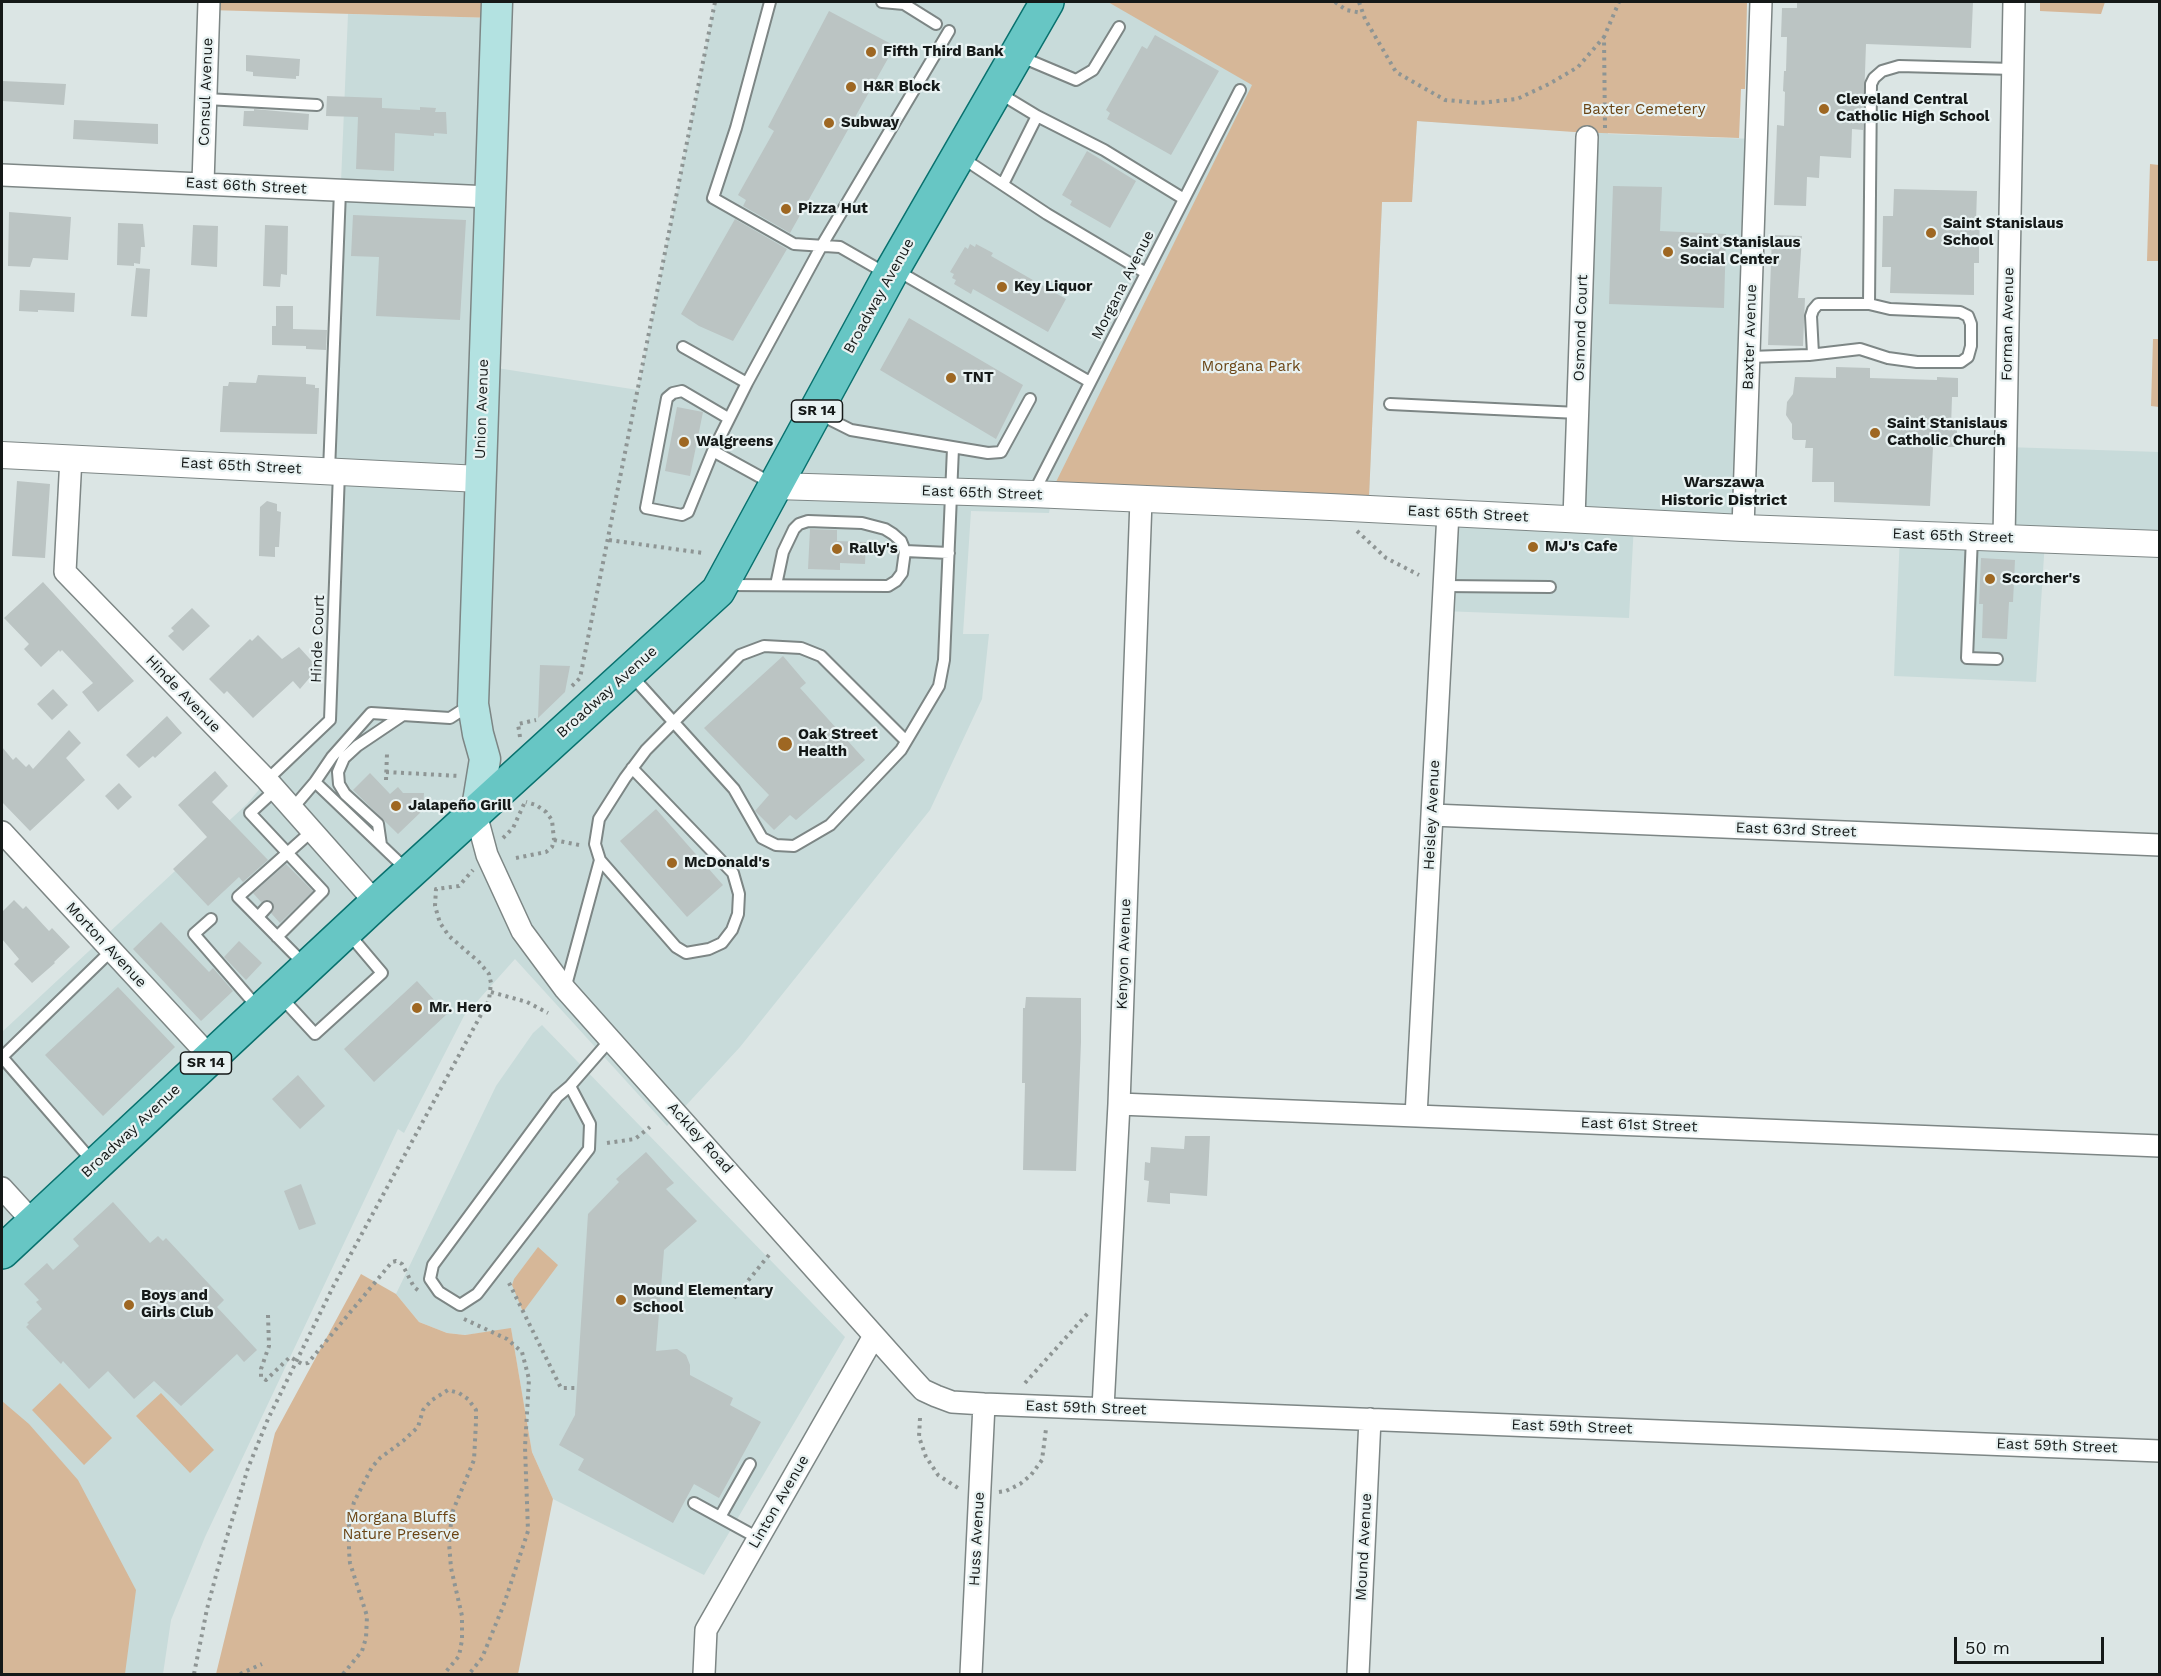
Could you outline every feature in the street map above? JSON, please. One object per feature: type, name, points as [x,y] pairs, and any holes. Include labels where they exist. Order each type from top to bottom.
[{"type":"main road","name":"Union Avenue","points":[[476,814],[485,759],[473,704],[497,2]]},
{"type":"main road","name":"Broadway Avenue","points":[[2,1252],[376,903],[718,591],[891,272],[1047,2]]},
{"type":"street","name":"Consul Avenue","points":[[203,183],[209,2]]},
{"type":"street","name":"Baxter Avenue","points":[[1743,528],[1761,2]]},
{"type":"street","name":"Forman Avenue","points":[[2004,538],[2014,2]]},
{"type":"street","name":"Osmond Court","points":[[1574,519],[1578,413],[1596,135]]},
{"type":"street","name":"East 66th Street","points":[[2,175],[490,197]]},
{"type":"street","name":"East 65th Street","points":[[2,454],[480,479]]},
{"type":"street","name":"Hinde Avenue","points":[[71,457],[65,572],[271,785],[376,903]]},
{"type":"street","name":"East 65th Street","points":[[776,486],[1032,494],[1743,528],[2160,544]]},
{"type":"street","name":"Kenyon Avenue","points":[[1103,1408],[1119,1104],[1141,500]]},
{"type":"street","name":"Heisley Avenue","points":[[1416,1116],[1448,513]]},
{"type":"street","name":"Ackley Road","points":[[476,814],[487,855],[522,931],[565,990],[923,1390],[952,1402],[984,1404]]},
{"type":"street","name":"East 63rd Street","points":[[1432,815],[2160,845]]},
{"type":"street","name":"Morton Avenue","points":[[2,832],[211,1058]]},
{"type":"street","name":"East 61st Street","points":[[1119,1104],[2160,1146]]},
{"type":"street","points":[[2,1188],[33,1222]]},
{"type":"street","name":"Linton Avenue","points":[[704,1674],[706,1630],[874,1336]]},
{"type":"street","name":"East 59th Street","points":[[984,1404],[2160,1451]]},
{"type":"street","name":"Huss Avenue","points":[[971,1674],[984,1404]]},
{"type":"street","name":"Mound Avenue","points":[[1358,1674],[1370,1419]]},
{"type":"lane","points":[[770,2],[736,128],[714,198],[794,244],[840,248],[891,272],[1090,382]]},
{"type":"lane","points":[[882,2],[904,4],[936,24]]},
{"type":"lane","points":[[1016,55],[1076,80],[1093,70],[1119,27]]},
{"type":"lane","points":[[729,418],[682,391],[673,393],[667,398],[646,508],[682,515],[688,512],[713,451],[747,383],[822,245],[949,31]]},
{"type":"lane","points":[[1869,304],[1871,84],[1874,78],[1882,71],[1899,66],[2014,69]]},
{"type":"lane","name":"Morgana Avenue","points":[[1032,494],[1240,90]]},
{"type":"lane","points":[[995,91],[1037,116],[1104,150],[1184,199]]},
{"type":"lane","points":[[206,99],[317,105]]},
{"type":"lane","points":[[1003,184],[1037,116]]},
{"type":"lane","points":[[958,155],[1047,214],[1146,273]]},
{"type":"lane","name":"Hinde Court","points":[[286,854],[250,813],[271,785],[330,720],[340,190]]},
{"type":"lane","points":[[1749,357],[1768,358],[1813,354],[1860,349],[1888,358],[1917,362],[1961,362],[1968,357],[1971,346],[1971,324],[1968,316],[1960,312],[1890,309],[1869,304],[1818,304],[1811,316],[1813,354]]},
{"type":"lane","points":[[683,347],[747,383]]},
{"type":"lane","points":[[816,413],[851,430],[980,453],[1001,452],[1030,399]]},
{"type":"lane","points":[[1390,404],[1578,413]]},
{"type":"lane","points":[[629,673],[734,789],[762,838],[776,845],[794,846],[830,825],[901,750],[939,686],[944,660],[953,448]]},
{"type":"lane","points":[[713,451],[776,486]]},
{"type":"lane","points":[[721,585],[888,586],[902,573],[905,562],[901,541],[885,529],[862,523],[808,521],[799,524],[794,529],[783,552],[776,585]]},
{"type":"lane","points":[[1972,536],[1967,658],[1996,659]]},
{"type":"lane","points":[[904,551],[949,554]]},
{"type":"lane","points":[[1444,586],[1550,587]]},
{"type":"lane","points":[[632,768],[733,873],[739,894],[738,914],[732,930],[722,943],[709,949],[686,953],[676,947],[600,860],[595,844],[598,819],[632,768],[651,745],[740,655],[764,646],[801,648],[821,656],[906,741]]},
{"type":"lane","points":[[292,808],[315,782],[332,757],[371,713],[450,718],[473,704]]},
{"type":"lane","points":[[381,845],[378,824],[345,794],[339,784],[338,772],[344,758],[357,746],[404,715]]},
{"type":"lane","points":[[315,782],[410,872]]},
{"type":"lane","points":[[308,968],[238,897],[312,831]]},
{"type":"lane","points":[[277,937],[323,891],[303,876],[286,854]]},
{"type":"lane","points":[[565,990],[600,860]]},
{"type":"lane","points":[[258,917],[267,907]]},
{"type":"lane","points":[[211,919],[194,934],[270,1003],[315,1034],[382,973],[346,932]]},
{"type":"lane","points":[[95,1164],[2,1057],[111,951]]},
{"type":"lane","points":[[570,1086],[590,1124],[589,1149],[477,1294],[460,1305],[439,1292],[430,1280],[433,1265],[557,1096],[570,1086],[611,1039]]},
{"type":"lane","points":[[720,1517],[750,1464]]},
{"type":"lane","points":[[694,1503],[759,1538]]},
{"type":"path","points":[[580,678],[716,2]]},
{"type":"path","points":[[1335,2],[1346,10],[1363,13]]},
{"type":"path","points":[[1359,2],[1396,72],[1445,100],[1479,103],[1517,99],[1578,67],[1604,37],[1619,2]]},
{"type":"path","points":[[1596,135],[1604,37]]},
{"type":"path","points":[[1979,243],[1992,243]]},
{"type":"path","points":[[1357,531],[1386,558],[1419,575]]},
{"type":"path","points":[[609,540],[703,553]]},
{"type":"path","points":[[386,780],[387,754]]},
{"type":"path","points":[[386,772],[466,776]]},
{"type":"path","points":[[513,828],[525,802],[537,805],[552,820],[554,840],[552,847],[546,852],[516,858]]},
{"type":"path","points":[[554,840],[579,845]]},
{"type":"path","points":[[194,1674],[213,1587],[248,1468],[268,1419],[334,1285],[489,1000],[491,992],[489,974],[449,936],[440,923],[435,906],[436,889],[459,885]]},
{"type":"path","points":[[491,992],[527,1002],[548,1013]]},
{"type":"path","points":[[606,1143],[635,1138],[651,1127]]},
{"type":"path","points":[[734,1298],[769,1255]]},
{"type":"path","points":[[268,1315],[269,1346],[261,1369],[261,1377],[266,1380],[290,1357],[302,1364],[308,1362],[392,1262],[402,1264],[414,1287],[422,1293]]},
{"type":"path","points":[[509,1283],[561,1388],[578,1388]]},
{"type":"path","points":[[1025,1383],[1088,1313]]},
{"type":"path","points":[[456,1315],[507,1339],[522,1352],[529,1379],[525,1447],[528,1531],[504,1604],[482,1658],[469,1674]]},
{"type":"path","points":[[343,1674],[362,1651],[366,1638],[367,1616],[350,1563],[349,1523],[354,1502],[372,1467],[418,1427],[423,1410],[432,1400],[448,1390],[468,1399],[476,1410],[476,1422],[474,1460],[452,1513],[449,1543],[451,1568],[462,1616],[462,1640],[459,1656],[444,1674]]},
{"type":"path","points":[[920,1418],[919,1437],[926,1457],[939,1474],[953,1487],[963,1492]]},
{"type":"path","points":[[995,1492],[1013,1487],[1031,1475],[1042,1460],[1046,1429]]},
{"type":"path","points":[[240,1674],[262,1664]]},
{"type":"shaded area","points":[[715,2],[1747,2],[1745,89],[1610,84],[1608,134],[1756,139],[1743,528],[1634,523],[1629,618],[1442,611],[1448,513],[1574,519],[1586,132],[1417,121],[1412,202],[1382,202],[1369,497],[1054,484],[1049,513],[971,511],[963,634],[989,634],[982,699],[930,810],[740,1047],[667,1126],[515,959],[464,1016],[404,1133],[398,1129],[205,1537],[171,1620],[163,1674],[2,1674],[2,1032],[247,804],[267,780],[330,720],[339,472],[329,471],[348,14],[496,18],[484,366],[638,390]]},
{"type":"shaded area","points":[[2006,447],[2159,452],[2159,544],[2045,540],[2036,682],[1894,676],[1900,534],[2004,538]]},
{"type":"shaded area","points":[[542,1025],[845,1337],[704,1575],[553,1499],[532,1452],[511,1329],[465,1335],[447,1333],[419,1322],[396,1294],[496,1086],[533,1033]]},
{"type":"green space","points":[[209,2],[497,2],[496,18],[209,10]]},
{"type":"green space","name":"Morgana Park","points":[[1108,2],[1747,2],[1745,89],[1741,89],[1739,138],[1574,132],[1417,121],[1412,202],[1382,202],[1369,497],[1055,484],[1252,85]]},
{"type":"green space","points":[[2040,2],[2105,2],[2101,14],[2040,11]]},
{"type":"green space","points":[[2150,164],[2159,165],[2159,261],[2147,261]]},
{"type":"green space","points":[[2153,339],[2159,339],[2159,407],[2151,406]]},
{"type":"green space","points":[[538,1247],[558,1265],[523,1312],[512,1285]]},
{"type":"green space","name":"Morgana Bluffs Nature Preserve","points":[[361,1274],[396,1294],[419,1322],[447,1333],[465,1335],[511,1328],[532,1452],[553,1499],[518,1674],[216,1674],[275,1433]]},
{"type":"green space","points":[[60,1383],[112,1438],[84,1465],[32,1410]]},
{"type":"green space","points":[[161,1393],[214,1450],[190,1473],[136,1416]]},
{"type":"green space","points":[[2,1401],[29,1424],[78,1480],[136,1590],[125,1674],[2,1674]]},
{"type":"building","name":"Cleveland Central Catholic High School","points":[[1797,2],[1973,2],[1971,48],[1866,44],[1863,130],[1852,129],[1851,158],[1820,156],[1819,178],[1807,177],[1806,206],[1774,205],[1777,125],[1784,126],[1785,92],[1783,91],[1787,37],[1781,37],[1782,8],[1797,8]]},
{"type":"building","points":[[829,11],[895,46],[790,233],[743,206],[746,200],[738,195],[774,131],[768,127]]},
{"type":"building","points":[[1155,35],[1219,71],[1171,155],[1107,119],[1110,113],[1106,110],[1142,46],[1147,49]]},
{"type":"building","points":[[246,55],[300,59],[299,76],[296,76],[296,79],[253,76],[253,72],[246,71]]},
{"type":"building","points":[[2,81],[66,84],[64,105],[2,101]]},
{"type":"building","points":[[327,96],[382,98],[382,108],[420,110],[420,107],[436,108],[435,112],[446,112],[447,134],[434,133],[434,136],[395,133],[394,171],[356,169],[358,117],[326,116]]},
{"type":"building","points":[[254,109],[309,114],[308,130],[243,126],[244,111],[254,111]]},
{"type":"building","points":[[74,120],[158,124],[158,144],[73,139]]},
{"type":"building","points":[[1087,151],[1136,181],[1110,228],[1070,205],[1072,201],[1062,195]]},
{"type":"building","name":"Saint Stanislaus Social Center","points":[[1613,186],[1662,187],[1660,231],[1726,234],[1724,308],[1609,304]]},
{"type":"building","name":"Saint Stanislaus School","points":[[1894,189],[1977,191],[1976,222],[1980,222],[1979,263],[1974,263],[1974,295],[1890,293],[1891,267],[1882,267],[1883,216],[1893,216]]},
{"type":"building","points":[[9,212],[71,217],[68,260],[33,258],[30,267],[8,266]]},
{"type":"building","points":[[353,215],[466,220],[460,320],[376,316],[379,257],[351,256]]},
{"type":"building","points":[[735,219],[787,249],[733,341],[699,326],[681,314]]},
{"type":"building","points":[[118,223],[143,224],[145,247],[141,247],[140,264],[117,265]]},
{"type":"building","points":[[193,225],[218,226],[217,267],[191,265]]},
{"type":"building","points":[[265,225],[288,226],[287,275],[281,274],[280,287],[263,286]]},
{"type":"building","points":[[1772,235],[1802,236],[1798,298],[1805,298],[1803,346],[1768,345]]},
{"type":"building","name":"Key Liquor","points":[[970,244],[975,247],[976,244],[993,253],[991,256],[1066,299],[1048,332],[973,289],[971,294],[954,284],[956,280],[952,278],[954,274],[950,272],[965,247],[968,249]]},
{"type":"building","points":[[136,268],[150,269],[147,317],[131,316]]},
{"type":"building","points":[[20,290],[75,293],[74,312],[19,311]]},
{"type":"building","points":[[276,306],[293,306],[293,329],[327,330],[326,350],[306,349],[306,346],[272,345],[272,326],[276,326]]},
{"type":"building","name":"TNT","points":[[909,318],[1023,385],[996,439],[880,370]]},
{"type":"building","name":"Saint Stanislaus Catholic Church","points":[[1836,367],[1870,368],[1870,378],[1937,380],[1937,377],[1958,378],[1958,397],[1952,397],[1951,427],[1957,427],[1957,447],[1933,447],[1930,506],[1834,502],[1834,482],[1812,482],[1813,448],[1805,448],[1806,440],[1792,438],[1792,424],[1786,415],[1787,402],[1793,394],[1795,377],[1836,378]]},
{"type":"building","points":[[258,375],[306,377],[306,384],[319,388],[317,434],[220,432],[223,386],[228,386],[229,382],[256,383]]},
{"type":"building","name":"Walgreens","points":[[677,407],[703,412],[690,476],[665,471]]},
{"type":"building","points":[[17,481],[50,484],[45,558],[12,556]]},
{"type":"building","points":[[267,501],[277,504],[277,511],[281,512],[279,547],[275,547],[275,557],[259,556],[260,507]]},
{"type":"building","name":"Rally's","points":[[810,529],[837,530],[837,541],[866,542],[865,564],[840,563],[840,570],[808,569]]},
{"type":"building","points":[[1981,558],[2015,560],[2013,602],[2009,602],[2007,639],[1982,638],[1983,604],[1979,604]]},
{"type":"building","points":[[43,582],[134,681],[98,712],[82,692],[93,683],[62,650],[60,652],[59,650],[41,667],[24,649],[29,644],[4,618]]},
{"type":"building","points":[[192,608],[210,626],[183,651],[168,636],[174,631],[171,628]]},
{"type":"building","points":[[258,635],[282,659],[299,647],[318,668],[300,689],[293,681],[253,718],[227,691],[224,694],[209,679],[250,639],[252,641]]},
{"type":"building","name":"Oak Street Health","points":[[783,656],[806,683],[800,688],[865,760],[796,820],[790,815],[774,830],[755,811],[769,795],[704,728]]},
{"type":"building","points":[[540,665],[570,666],[565,692],[538,718]]},
{"type":"building","points":[[53,689],[68,705],[52,720],[37,704]]},
{"type":"building","points":[[167,716],[182,733],[155,758],[153,756],[139,768],[126,755]]},
{"type":"building","points":[[69,730],[81,743],[66,758],[85,780],[30,831],[2,802],[2,747],[13,760],[16,757],[26,767],[29,764],[33,769]]},
{"type":"building","points":[[215,771],[228,786],[212,802],[268,860],[243,882],[239,877],[208,906],[173,869],[207,837],[178,805]]},
{"type":"building","name":"Jalapeño Grill","points":[[370,773],[390,794],[398,787],[403,793],[424,793],[423,810],[398,834],[353,790]]},
{"type":"building","points":[[119,783],[132,797],[118,810],[105,796]]},
{"type":"building","name":"McDonald's","points":[[656,809],[723,885],[687,917],[620,841]]},
{"type":"building","points":[[286,864],[313,891],[280,923],[271,913],[274,908],[272,902],[268,900],[261,902],[253,893]]},
{"type":"building","points":[[14,900],[23,909],[26,906],[49,931],[52,928],[70,947],[32,983],[14,964],[19,959],[2,939],[2,912]]},
{"type":"building","points":[[161,922],[209,972],[213,968],[233,991],[201,1021],[133,949]]},
{"type":"building","points":[[239,941],[262,963],[246,980],[224,957]]},
{"type":"building","points":[[417,981],[447,1014],[374,1082],[344,1049]]},
{"type":"building","points":[[118,987],[175,1047],[103,1116],[45,1055]]},
{"type":"building","points":[[1026,997],[1081,998],[1076,1171],[1023,1170],[1025,1083],[1022,1083],[1023,1008],[1025,1008]]},
{"type":"building","points":[[298,1075],[325,1106],[300,1129],[272,1099]]},
{"type":"building","points":[[1185,1136],[1210,1136],[1207,1196],[1170,1193],[1170,1204],[1147,1202],[1149,1181],[1144,1180],[1145,1162],[1150,1163],[1151,1147],[1184,1149]]},
{"type":"building","name":"Mound Elementary School","points":[[646,1152],[674,1183],[666,1189],[697,1221],[664,1250],[656,1351],[677,1349],[686,1355],[690,1365],[690,1375],[733,1398],[730,1405],[761,1422],[719,1498],[694,1484],[673,1523],[578,1470],[584,1459],[559,1445],[575,1415],[588,1214],[619,1182],[616,1179]]},
{"type":"building","points":[[301,1184],[316,1224],[299,1230],[284,1191]]},
{"type":"building","name":"Boys and Girls Club","points":[[113,1202],[150,1243],[158,1236],[163,1241],[166,1238],[224,1300],[217,1307],[257,1350],[244,1362],[237,1354],[181,1406],[154,1381],[134,1399],[108,1371],[89,1389],[63,1361],[61,1364],[26,1327],[29,1324],[27,1323],[42,1309],[36,1302],[39,1300],[24,1284],[47,1263],[53,1270],[79,1246],[73,1239]]},
{"type":"place","name":"Fifth Third Bank","points":[[871,52]]},
{"type":"place","name":"H&R Block","points":[[851,87]]},
{"type":"place","name":"Cleveland Central Catholic High School","points":[[1824,109]]},
{"type":"place","name":"Subway","points":[[829,123]]},
{"type":"place","name":"Pizza Hut","points":[[786,209]]},
{"type":"place","name":"Saint Stanislaus School","points":[[1931,233]]},
{"type":"place","name":"Saint Stanislaus Social Center","points":[[1668,252]]},
{"type":"place","name":"Key Liquor","points":[[1002,287]]},
{"type":"place","name":"TNT","points":[[951,378]]},
{"type":"place","name":"Saint Stanislaus Catholic Church","points":[[1875,433]]},
{"type":"place","name":"Walgreens","points":[[684,442]]},
{"type":"place","name":"MJ's Cafe","points":[[1533,547]]},
{"type":"place","name":"Rally's","points":[[837,549]]},
{"type":"place","name":"Scorcher's","points":[[1990,579]]},
{"type":"place","name":"Oak Street Health","points":[[785,744]]},
{"type":"place","name":"Jalapeño Grill","points":[[396,806]]},
{"type":"place","name":"McDonald's","points":[[672,863]]},
{"type":"place","name":"Mr. Hero","points":[[417,1008]]},
{"type":"place","name":"Mound Elementary School","points":[[621,1300]]},
{"type":"place","name":"Boys and Girls Club","points":[[129,1305]]},
{"type":"district","name":"Warszawa Historic District","points":[[1724,491]]},
{"type":"park label","name":"Baxter Cemetery","points":[[1644,110]]}]
